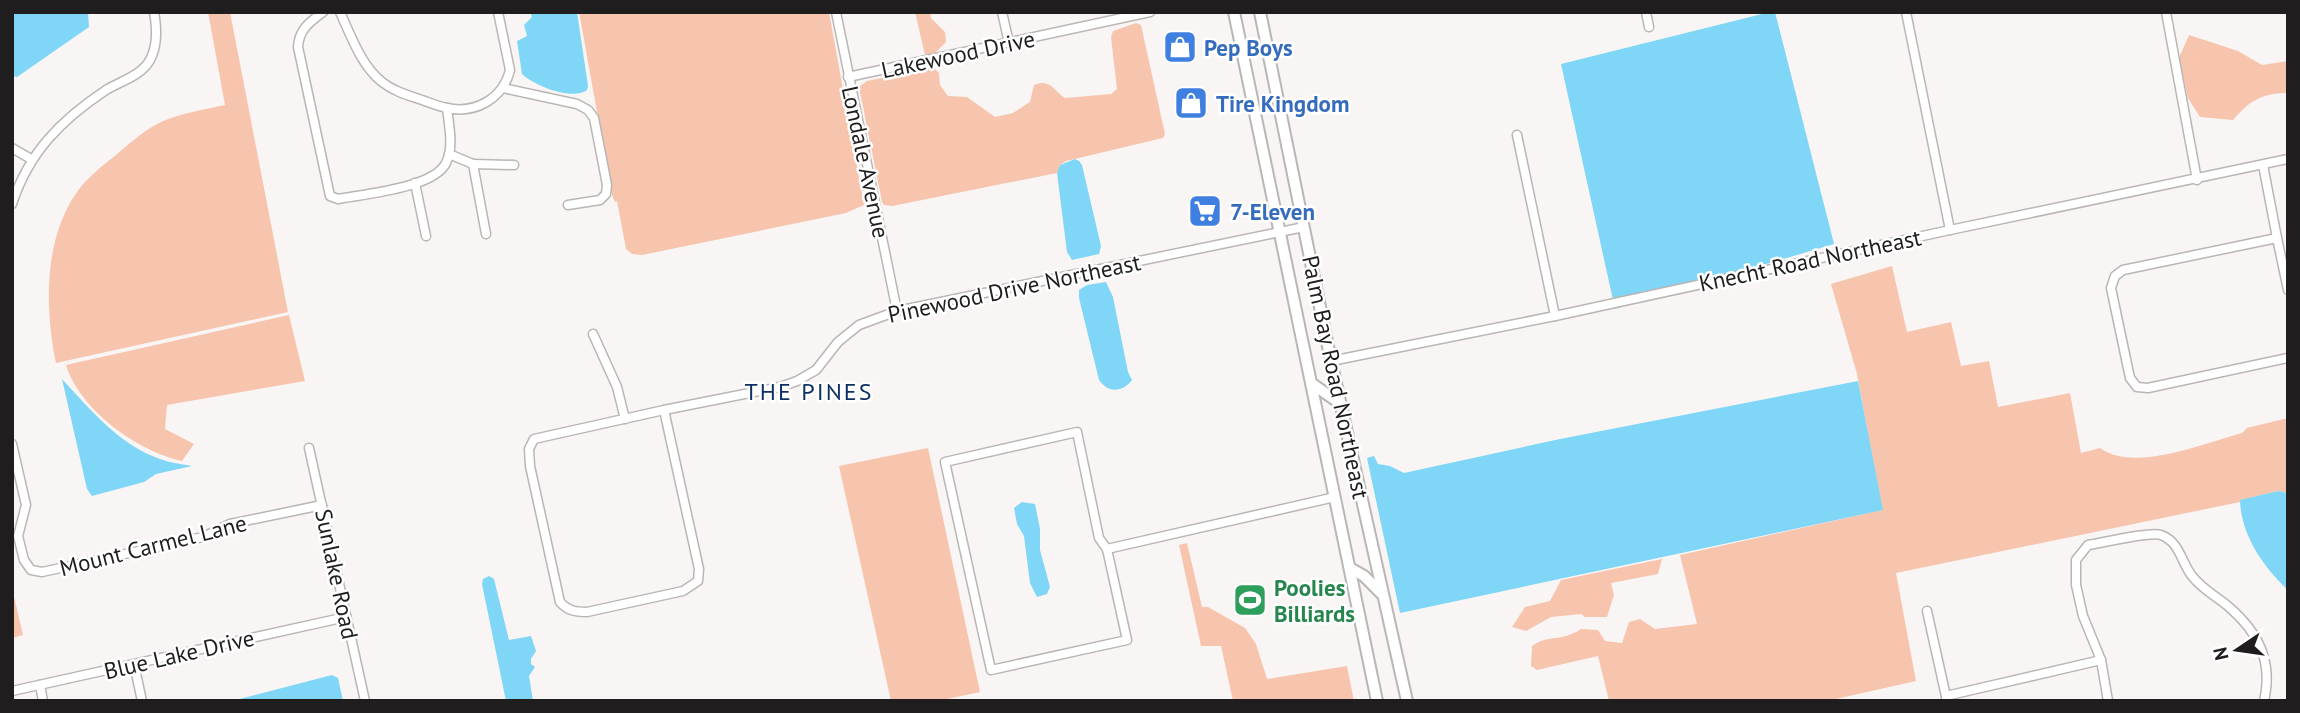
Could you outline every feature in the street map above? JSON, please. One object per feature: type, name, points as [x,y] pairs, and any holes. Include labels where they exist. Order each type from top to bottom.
[{"type":"main road","name":"Palm Bay Road Northeast","points":[[1234,12],[1377,701]]},
{"type":"main road","name":"Palm Bay Road Northeast","points":[[1258,15],[1331,361],[1407,701]]},
{"type":"main road","points":[[1311,383],[1341,404]]},
{"type":"main road","points":[[1350,568],[1364,576],[1384,596]]},
{"type":"street","points":[[12,204],[32,159],[49,137],[74,112],[108,89],[137,74],[149,61],[157,38],[154,12]]},
{"type":"street","points":[[323,12],[303,29],[298,47],[330,195],[338,199],[415,183],[440,172],[449,154],[447,108]]},
{"type":"street","points":[[340,12],[358,50],[383,83],[397,91],[447,108],[476,107],[486,103],[503,88],[510,70],[498,12]]},
{"type":"street","name":"Londale Avenue","points":[[836,12],[897,311]]},
{"type":"street","points":[[1002,12],[1009,43]]},
{"type":"street","name":"Lakewood Drive","points":[[848,77],[1009,43],[1119,15],[1150,12]]},
{"type":"street","points":[[1646,12],[1649,27]]},
{"type":"street","points":[[1906,12],[1950,230]]},
{"type":"street","points":[[2166,12],[2197,180]]},
{"type":"street","points":[[503,88],[577,104],[588,110],[594,118],[608,190],[600,200],[568,205]]},
{"type":"street","points":[[1517,135],[1555,316]]},
{"type":"street","points":[[12,148],[32,159]]},
{"type":"street","points":[[449,154],[473,163],[514,166]]},
{"type":"street","name":"Knecht Road Northeast","points":[[1331,361],[1555,316],[2288,159]]},
{"type":"street","points":[[473,163],[486,234]]},
{"type":"street","points":[[2263,165],[2288,290]]},
{"type":"street","points":[[415,183],[426,236]]},
{"type":"street","name":"Pinewood Drive Northeast","points":[[664,410],[699,569],[698,581],[683,591],[587,612],[575,612],[565,608],[561,602],[530,466],[529,449],[534,439],[664,410],[780,387],[816,370],[838,342],[859,325],[897,311],[1304,227]]},
{"type":"street","points":[[2277,238],[2123,270],[2115,276],[2111,288],[2130,378],[2137,387],[2148,388],[2288,358]]},
{"type":"street","points":[[593,334],[617,387],[625,419]]},
{"type":"street","points":[[1077,432],[1099,538],[1107,549],[1127,640],[991,670],[945,462],[1077,432]]},
{"type":"street","name":"Mount Carmel Lane","points":[[12,444],[26,505],[18,536],[24,560],[31,570],[42,572],[203,537],[230,524],[322,505]]},
{"type":"street","name":"Sunlake Road","points":[[309,448],[365,701]]},
{"type":"street","points":[[1107,549],[1335,497]]},
{"type":"street","points":[[2108,701],[2101,660],[2083,616],[2076,585],[2076,559],[2088,545],[2158,533],[2172,541],[2190,574],[2205,591],[2244,621],[2257,640],[2267,665],[2268,683],[2264,701]]},
{"type":"street","points":[[1927,611],[1946,698],[2101,660]]},
{"type":"street","name":"Blue Lake Drive","points":[[12,691],[346,617]]},
{"type":"street","points":[[134,664],[142,701]]},
{"type":"street","points":[[40,685],[43,701]]},
{"type":"shaded area","points":[[208,12],[230,12],[288,312],[56,363],[50,320],[50,275],[58,231],[77,192],[100,168],[153,126],[183,114],[225,105]]},
{"type":"shaded area","points":[[579,12],[829,12],[864,205],[846,213],[642,255],[632,254],[626,249],[617,201],[615,202],[612,195]]},
{"type":"shaded area","points":[[915,12],[930,12],[931,18],[945,32],[946,42],[934,54],[925,55]]},
{"type":"shaded area","points":[[1136,23],[1141,25],[1165,134],[1163,138],[1066,161],[1060,165],[1057,173],[892,206],[884,205],[860,86],[867,81],[933,67],[939,73],[940,85],[948,96],[967,97],[995,117],[1013,113],[1030,102],[1034,85],[1039,83],[1048,84],[1065,98],[1111,94],[1117,89],[1111,37],[1113,31]]},
{"type":"shaded area","points":[[2189,35],[2238,51],[2262,65],[2288,61],[2288,93],[2257,99],[2233,120],[2200,117],[2188,98],[2179,58]]},
{"type":"shaded area","points":[[1892,266],[1907,332],[1951,322],[1961,366],[1989,361],[1998,407],[2070,393],[2081,453],[2100,448],[2115,455],[2132,458],[2190,449],[2242,433],[2247,428],[2288,418],[2288,493],[2278,491],[2240,502],[1896,573],[1916,681],[1827,701],[1609,701],[1598,656],[1537,670],[1531,666],[1532,646],[1581,629],[1598,630],[1605,641],[1622,643],[1629,622],[1640,619],[1655,629],[1697,624],[1680,555],[1882,510],[1857,374],[1831,284]]},
{"type":"shaded area","points":[[289,315],[305,381],[167,405],[165,429],[194,444],[182,461],[147,448],[112,426],[84,398],[66,365]]},
{"type":"shaded area","points":[[928,448],[980,692],[938,701],[891,701],[839,466]]},
{"type":"shaded area","points":[[1187,543],[1202,607],[1208,607],[1245,628],[1256,644],[1267,679],[1347,666],[1354,701],[1233,701],[1221,646],[1201,646],[1179,545]]},
{"type":"shaded area","points":[[1662,559],[1658,574],[1611,583],[1614,595],[1607,617],[1585,617],[1581,614],[1551,617],[1526,631],[1512,627],[1525,607],[1550,601],[1561,580]]},
{"type":"shaded area","points":[[12,588],[23,635],[12,638]]},
{"type":"water","points":[[12,12],[88,12],[89,27],[17,77],[12,76]]},
{"type":"water","points":[[530,12],[577,12],[587,90],[572,94],[554,91],[522,74],[517,41],[527,36],[524,25],[532,17]]},
{"type":"water","points":[[1775,12],[1834,244],[1615,309],[1561,64]]},
{"type":"water","points":[[1075,159],[1082,165],[1101,246],[1099,254],[1072,260],[1067,252],[1057,173],[1060,165]]},
{"type":"water","points":[[1106,282],[1113,297],[1128,372],[1132,380],[1116,390],[1107,388],[1099,380],[1079,298],[1079,290],[1087,285]]},
{"type":"water","points":[[62,379],[106,425],[131,445],[164,460],[192,466],[156,474],[144,482],[92,496],[87,489]]},
{"type":"water","points":[[1858,381],[1883,510],[1400,613],[1367,458],[1374,456],[1378,464],[1404,473],[1560,439]]},
{"type":"water","points":[[2278,491],[2288,493],[2288,590],[2255,550],[2241,513],[2240,500]]},
{"type":"water","points":[[1022,502],[1035,504],[1040,529],[1040,550],[1050,587],[1047,594],[1037,597],[1030,583],[1024,536],[1017,524],[1014,508]]},
{"type":"water","points":[[489,576],[494,579],[509,640],[531,636],[536,651],[531,659],[531,664],[535,667],[529,676],[533,701],[506,701],[482,584],[483,579]]},
{"type":"water","points":[[332,675],[338,678],[343,701],[232,701]]},
{"type":"place","name":"Pep Boys","points":[[1180,47]]},
{"type":"place","name":"Tire Kingdom","points":[[1191,103]]},
{"type":"place","name":"7-Eleven","points":[[1205,211]]},
{"type":"place","name":"Poolies Billiards","points":[[1250,600]]},
{"type":"district","name":"THE PINES","points":[[809,391]]}]
